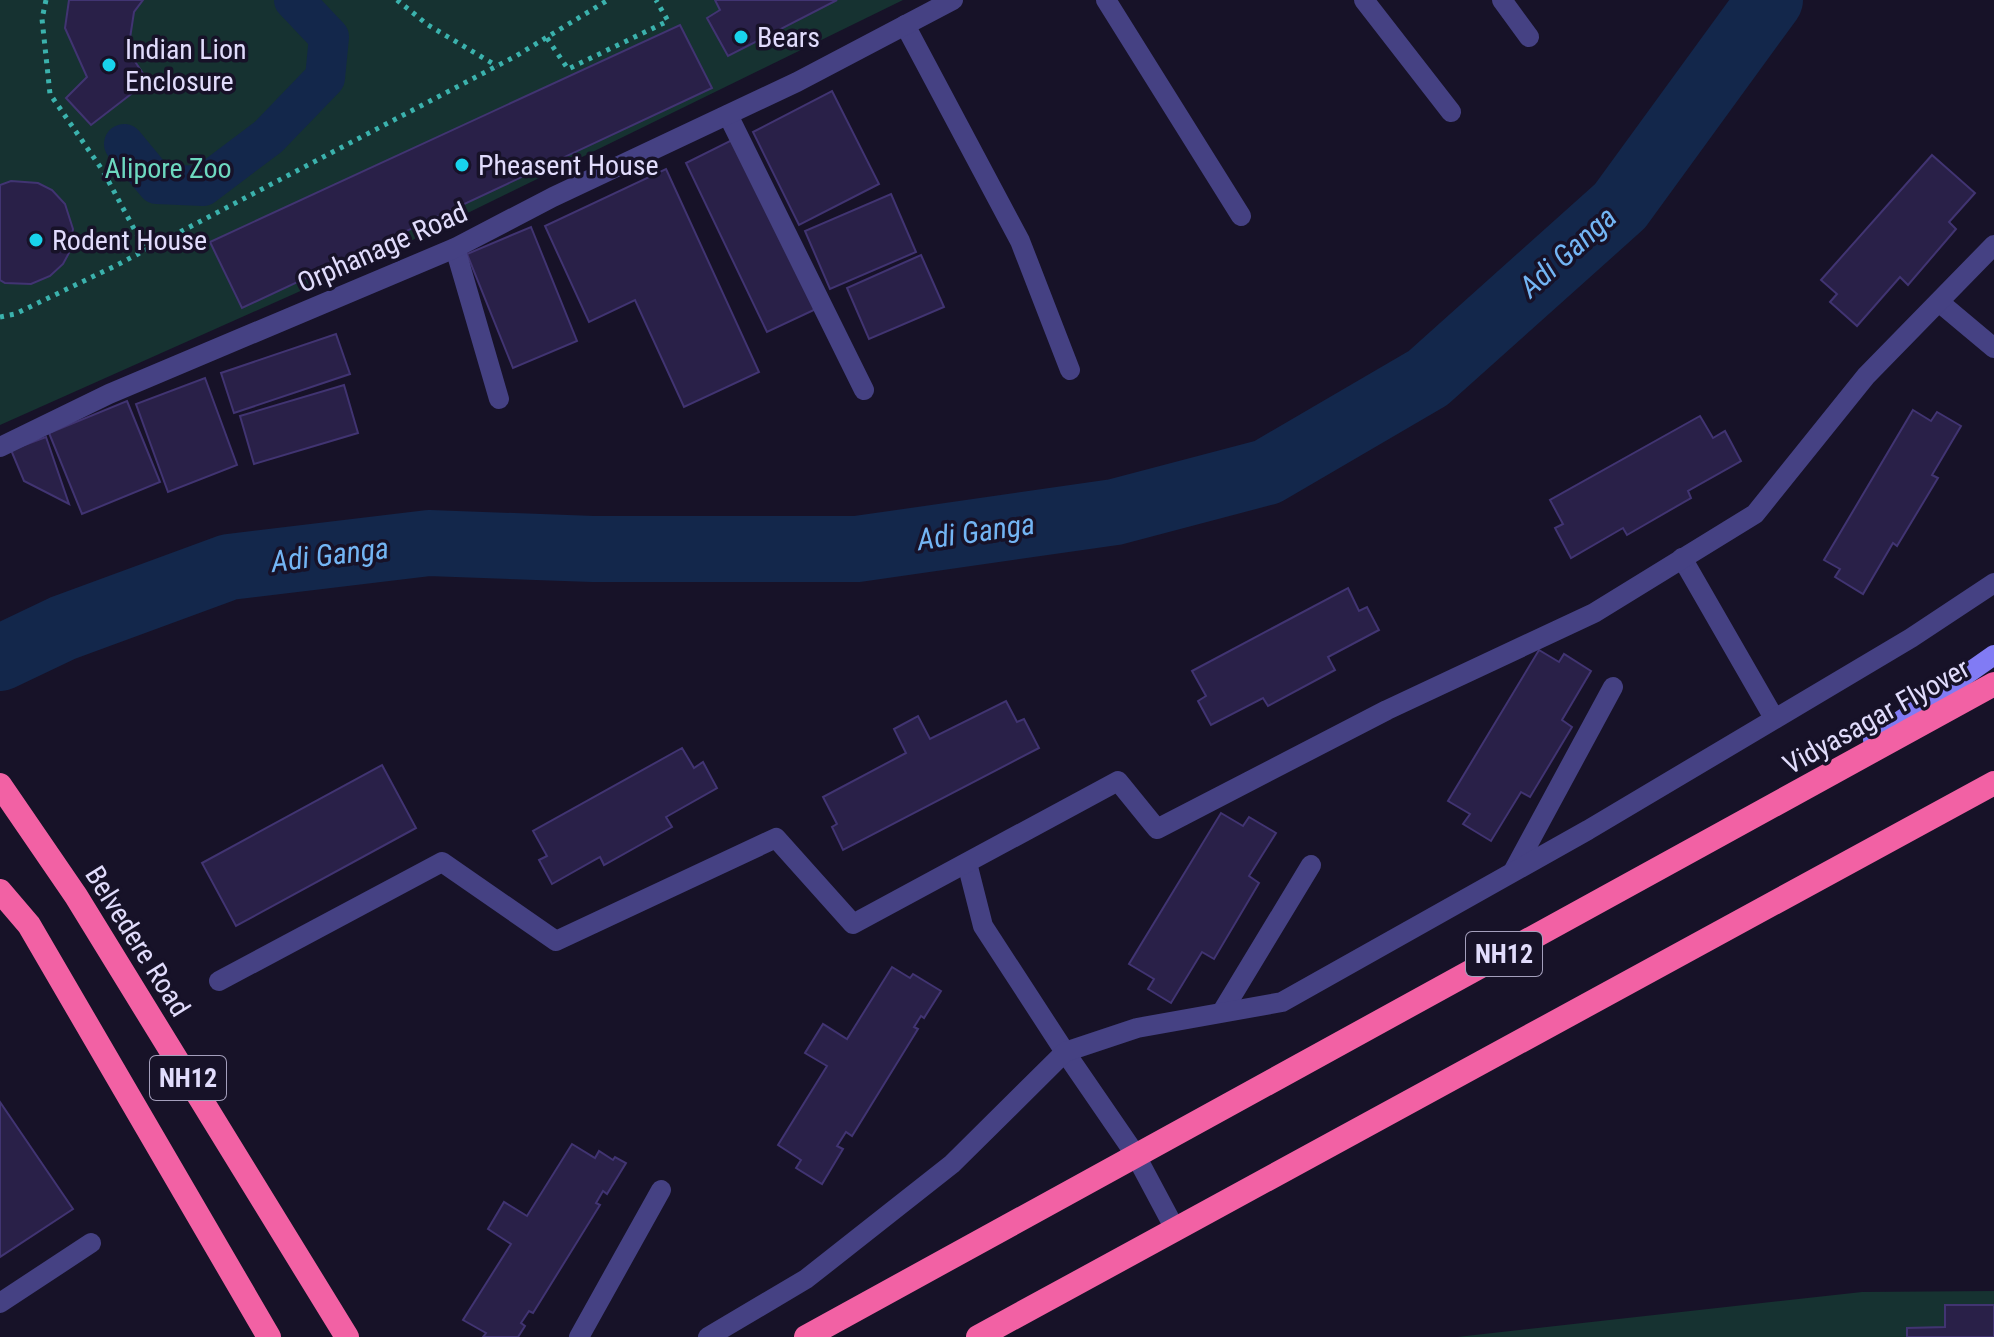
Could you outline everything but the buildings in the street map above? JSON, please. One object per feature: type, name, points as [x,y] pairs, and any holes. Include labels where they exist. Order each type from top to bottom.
[{"type":"highway","name":"Vidyasagar Flyover","points":[[1788,799],[1994,684]]},
{"type":"highway","points":[[978,1337],[1994,783]]},
{"type":"highway","name":"Belvedere Road","points":[[0,785],[76,896],[347,1337]]},
{"type":"highway","name":"NH12","points":[[806,1337],[1135,1154],[1788,799]]},
{"type":"highway","name":"NH12","points":[[0,891],[29,925],[269,1337]]},
{"type":"main road","points":[[1788,799],[1994,655]]},
{"type":"street","name":"Orphanage Road","points":[[0,447],[109,394],[455,248],[553,197],[728,115],[953,0]]},
{"type":"street","points":[[1106,0],[1241,216]]},
{"type":"street","points":[[1364,0],[1451,112]]},
{"type":"street","points":[[1502,0],[1529,37]]},
{"type":"street","points":[[905,25],[1020,241],[1070,370]]},
{"type":"street","points":[[728,115],[864,390]]},
{"type":"street","points":[[219,981],[442,862],[556,941],[776,838],[853,924],[1118,781],[1157,829],[1387,710],[1594,613],[1755,514],[1866,376],[1994,245]]},
{"type":"street","points":[[455,248],[499,399]]},
{"type":"street","points":[[1939,302],[1994,348]]},
{"type":"street","points":[[1682,558],[1774,718]]},
{"type":"street","points":[[708,1337],[806,1279],[952,1164],[1065,1052],[1137,1028],[1282,1002],[1588,830],[1911,638],[1994,583]]},
{"type":"street","points":[[1513,871],[1613,687]]},
{"type":"street","points":[[967,863],[983,926],[1135,1154],[1175,1229]]},
{"type":"street","points":[[1222,1012],[1311,865]]},
{"type":"street","points":[[579,1337],[661,1190]]},
{"type":"street","points":[[0,1303],[91,1243]]},
{"type":"path","points":[[46,0],[42,19],[50,94],[103,171],[146,251]]},
{"type":"path","points":[[397,0],[428,25],[497,66]]},
{"type":"path","points":[[0,317],[15,314],[146,251],[497,66],[608,0]]},
{"type":"path","points":[[547,38],[568,69],[668,21],[656,0]]},
{"type":"green space","name":"Alipore Zoo","points":[[0,0],[903,0],[390,251],[0,425]]},
{"type":"green space","points":[[1994,1291],[1994,1337],[1457,1337],[1862,1292]]},
{"type":"waterway","points":[[124,144],[157,184],[203,186],[268,137],[325,78],[329,37],[294,0]]},
{"type":"waterway","name":"Adi Ganga","points":[[0,658],[63,628],[229,567],[429,543],[593,549],[857,549],[1115,512],[1267,472],[1428,378],[1620,206],[1770,0]]},
{"type":"place","name":"Bears","points":[[741,37]]},
{"type":"place","name":"Indian Lion Enclosure","points":[[109,65]]},
{"type":"place","name":"Pheasent House","points":[[462,165]]},
{"type":"place","name":"Rodent House","points":[[36,240]]}]
